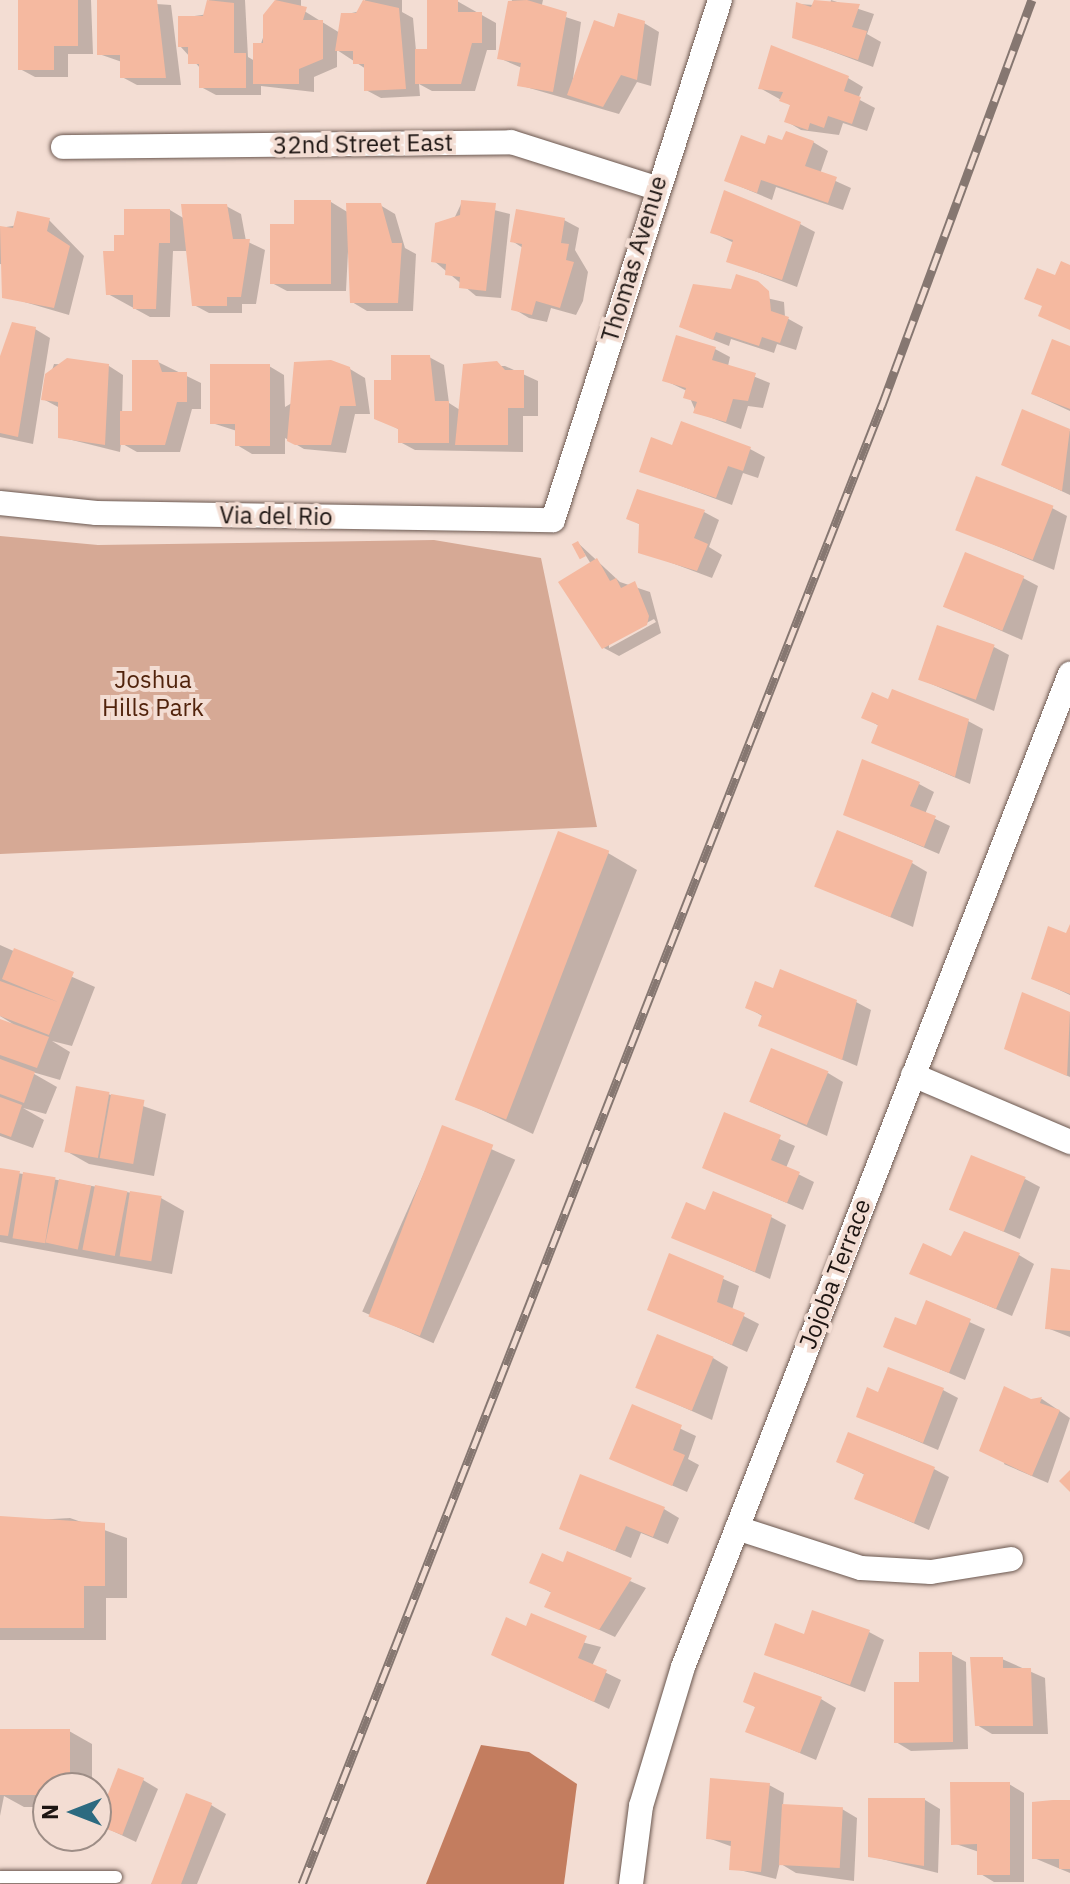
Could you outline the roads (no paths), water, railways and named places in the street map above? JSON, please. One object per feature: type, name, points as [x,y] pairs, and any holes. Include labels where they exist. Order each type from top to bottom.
[{"type":"street","name":"Thomas Avenue","points":[[553,520],[656,188],[720,0]]},
{"type":"street","name":"32nd Street East","points":[[63,147],[511,142],[656,188]]},
{"type":"street","name":"Via del Rio","points":[[0,503],[96,513],[553,520]]},
{"type":"street","name":"Jojoba Terrace","points":[[631,1884],[641,1806],[683,1667],[1070,674]]},
{"type":"street","points":[[913,1075],[1070,1142]]},
{"type":"street","points":[[737,1528],[861,1568],[931,1572],[1011,1559]]},
{"type":"lane","points":[[0,1877],[116,1877]]},
{"type":"railway","points":[[302,1884],[882,405],[1032,0]]},
{"type":"park label","name":"Joshua Hills Park","points":[[153,694]]}]
